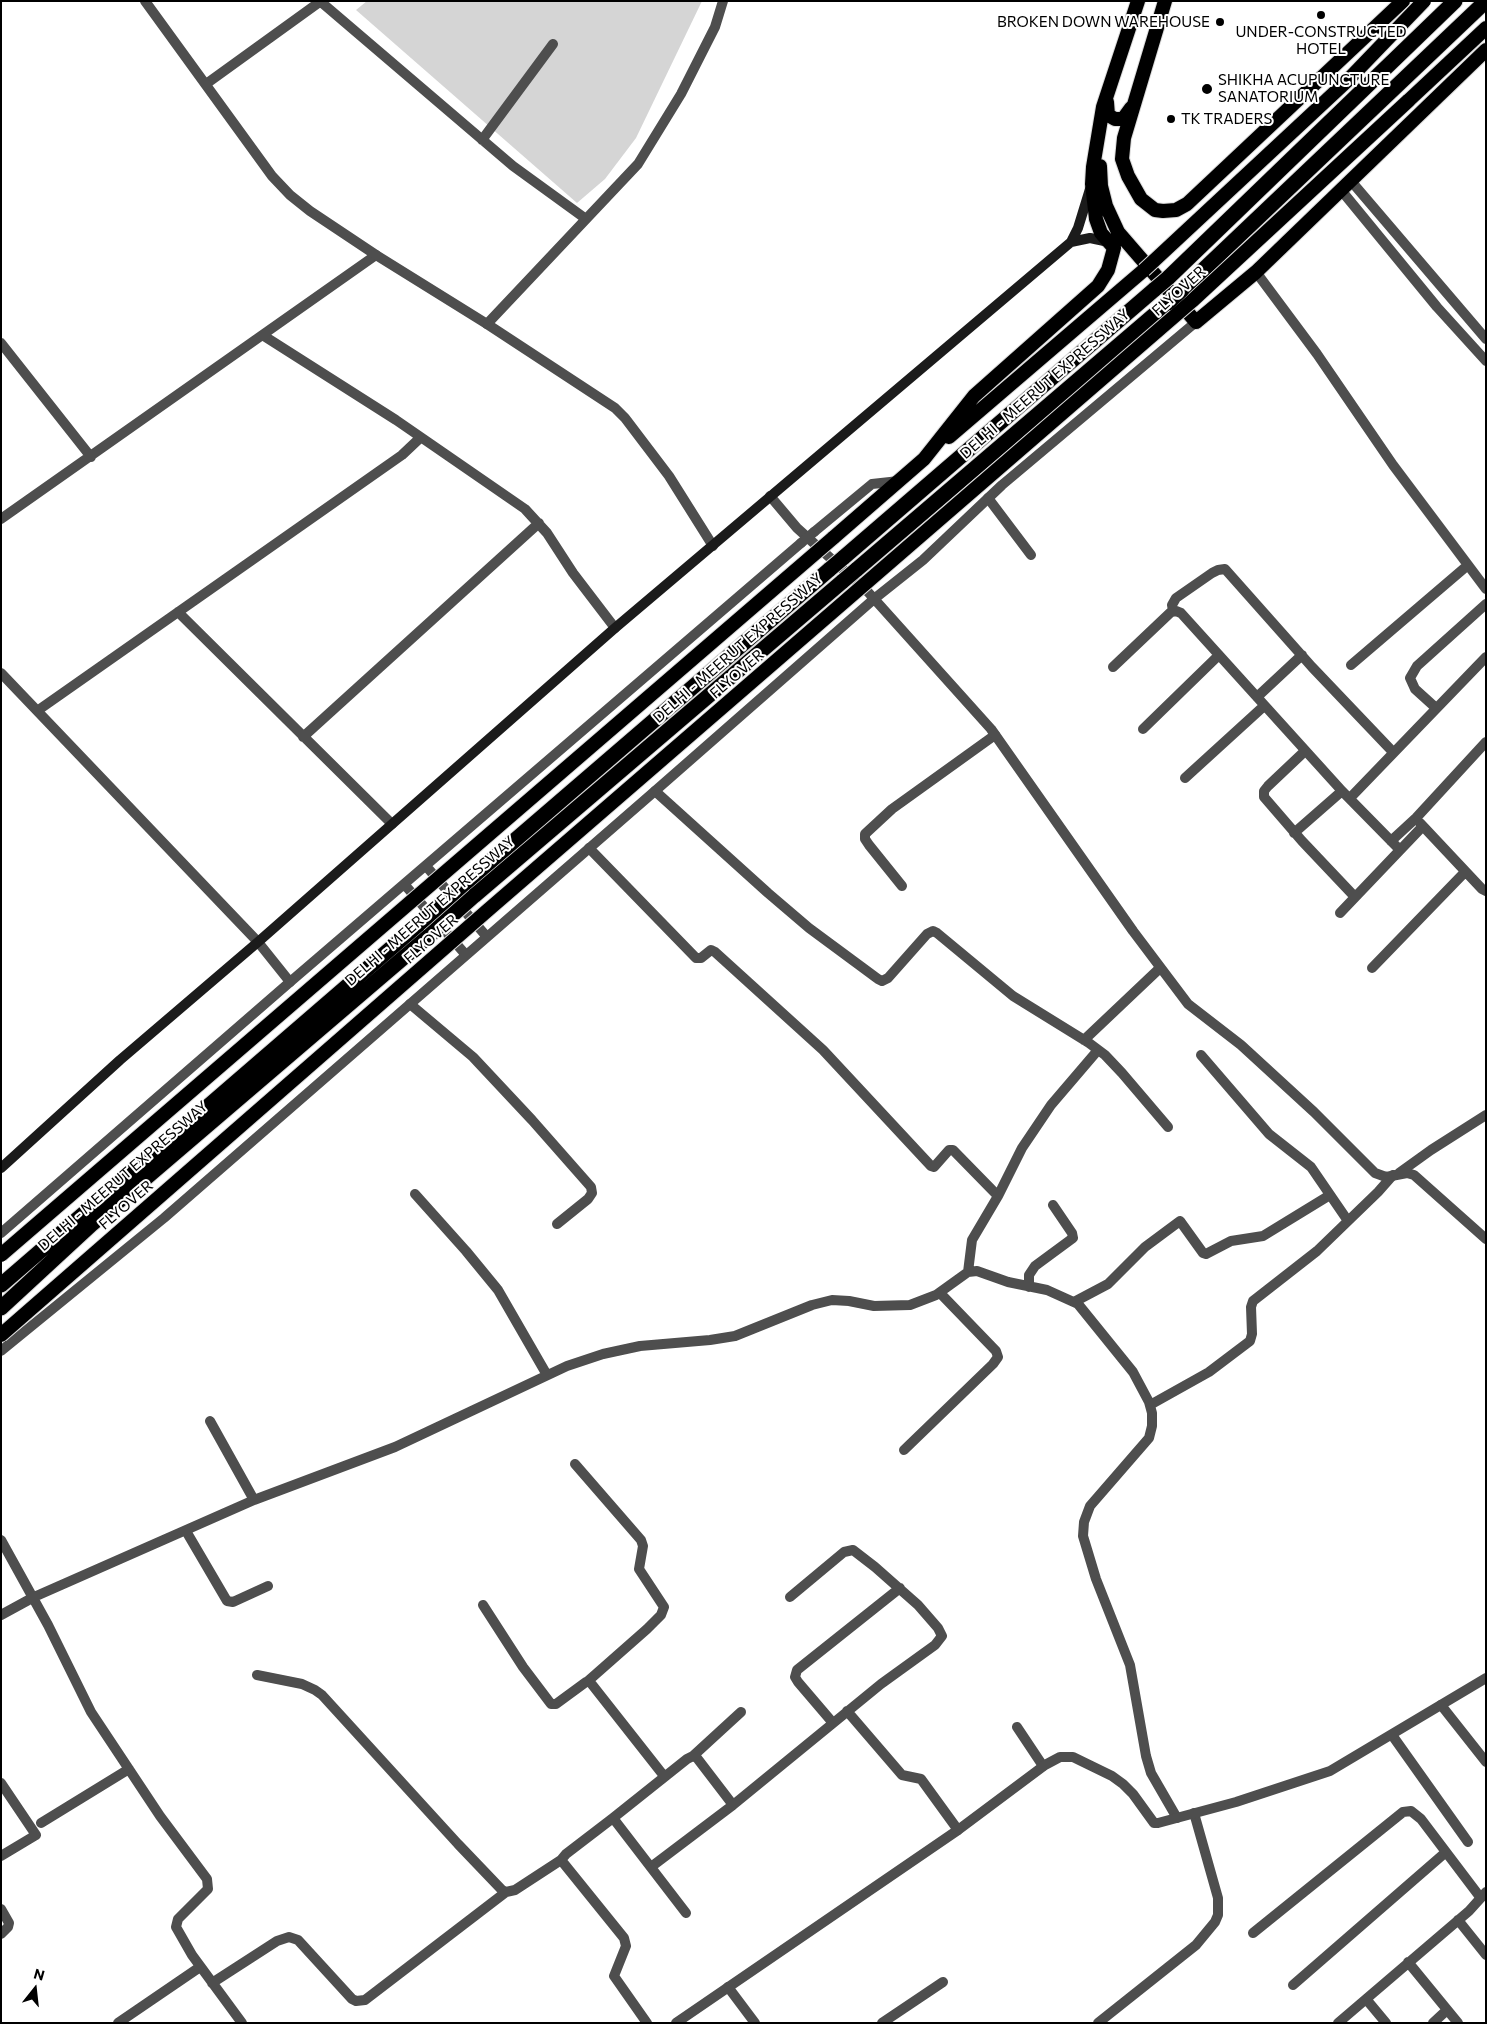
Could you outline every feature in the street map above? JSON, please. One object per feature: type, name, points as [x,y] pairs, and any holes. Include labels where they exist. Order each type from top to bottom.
[{"type":"highway","points":[[924,459],[974,396],[1098,286],[1108,270],[1111,245],[1101,233],[1096,219],[1098,134],[1103,107],[1138,1]]},
{"type":"highway","points":[[1165,1],[1134,101],[1124,138],[1122,159],[1128,176],[1141,199],[1154,210],[1176,210],[1187,204],[1403,1]]},
{"type":"highway","points":[[1,1254],[1154,261],[1348,81],[1424,1]]},
{"type":"highway","name":"DELHI - MEERUT EXPRESSWAY","points":[[1,1308],[92,1224],[424,929],[464,884],[1156,289],[1455,1]]},
{"type":"highway","name":"DELHI - MEERUT EXPRESSWAY","points":[[1,1285],[424,929],[474,896],[1168,303],[1486,1]]},
{"type":"highway","name":"FLYOVER","points":[[1,1335],[488,910],[1192,301],[1486,28]]},
{"type":"highway","points":[[1097,185],[1118,232],[1196,322],[1256,272],[1486,50]]},
{"type":"highway","points":[[1108,91],[1107,111],[1111,118],[1123,119],[1134,101]]},
{"type":"main road","points":[[1,1168],[120,1060],[258,942],[615,628],[1070,242],[1097,185]]},
{"type":"main road","points":[[1070,242],[1090,238],[1111,245]]},
{"type":"street","points":[[145,1],[272,176],[290,195],[376,255],[488,324],[607,401],[620,413],[669,476],[713,546]]},
{"type":"street","points":[[206,84],[321,1],[513,166],[586,219]]},
{"type":"street","points":[[488,324],[638,164],[681,94],[715,27],[723,1]]},
{"type":"street","points":[[482,140],[553,44]]},
{"type":"street","points":[[1346,186],[1423,265],[1486,340]]},
{"type":"street","points":[[1346,186],[1410,275],[1436,307],[1486,361]]},
{"type":"street","points":[[1,519],[264,336],[376,255]]},
{"type":"street","points":[[1410,275],[1423,265]]},
{"type":"street","points":[[1256,272],[1318,354],[1393,464],[1486,589]]},
{"type":"street","points":[[1,1351],[164,1218],[874,599],[923,560],[988,498],[1196,322]]},
{"type":"street","points":[[264,336],[363,398],[511,499],[539,523],[573,573],[615,628]]},
{"type":"street","points":[[1,343],[91,457]]},
{"type":"street","points":[[37,711],[402,455],[420,438]]},
{"type":"street","points":[[1,1233],[814,532],[872,484],[899,480]]},
{"type":"street","points":[[770,496],[797,528],[874,599],[967,701],[995,735],[1160,968],[1188,1004],[1248,1051],[1314,1112],[1375,1173],[1386,1177],[1407,1173],[1414,1175],[1486,1239]]},
{"type":"street","points":[[988,498],[1031,555]]},
{"type":"street","points":[[302,737],[539,523]]},
{"type":"street","points":[[1351,665],[1468,565]]},
{"type":"street","points":[[1173,611],[1172,605],[1176,598],[1218,570],[1225,569],[1393,752]]},
{"type":"street","points":[[1436,708],[1414,689],[1410,678],[1417,666],[1484,610]]},
{"type":"street","points":[[1173,611],[1181,613],[1342,791],[1400,850]]},
{"type":"street","points":[[1113,667],[1173,611]]},
{"type":"street","points":[[178,612],[302,737],[392,824]]},
{"type":"street","points":[[1143,729],[1219,655]]},
{"type":"street","points":[[1256,697],[1302,655]]},
{"type":"street","points":[[1350,798],[1486,657]]},
{"type":"street","points":[[1,673],[258,942],[290,982]]},
{"type":"street","points":[[1185,778],[1264,706]]},
{"type":"street","points":[[902,886],[865,839],[867,830],[912,794],[995,735]]},
{"type":"street","points":[[1340,913],[1400,850],[1419,822],[1486,742]]},
{"type":"street","points":[[1306,751],[1264,791],[1264,796],[1294,833],[1355,897]]},
{"type":"street","points":[[655,791],[781,904],[878,980],[882,981],[888,978],[927,934],[933,931],[1013,996],[1098,1050],[1122,1073],[1168,1126]]},
{"type":"street","points":[[1294,833],[1342,791]]},
{"type":"street","points":[[1391,841],[1419,822]]},
{"type":"street","points":[[1419,822],[1465,872],[1486,891]]},
{"type":"street","points":[[589,848],[696,958],[701,958],[711,950],[715,952],[823,1050],[931,1166],[934,1167],[949,1150],[953,1150],[998,1196]]},
{"type":"street","points":[[426,866],[487,937]]},
{"type":"street","points":[[1372,968],[1465,872]]},
{"type":"street","points":[[404,884],[466,955]]},
{"type":"street","points":[[1084,1040],[1160,968]]},
{"type":"street","points":[[410,1004],[473,1057],[591,1187],[592,1193],[588,1199],[557,1224]]},
{"type":"street","points":[[968,1272],[972,1240],[998,1196],[1022,1148],[1051,1105],[1098,1050]]},
{"type":"street","points":[[1201,1054],[1269,1134],[1311,1168],[1348,1221]]},
{"type":"street","points":[[1150,1405],[1209,1372],[1250,1341],[1252,1334],[1251,1307],[1253,1301],[1317,1251],[1396,1174],[1486,1115]]},
{"type":"street","points":[[415,1194],[498,1290],[547,1375]]},
{"type":"street","points":[[1074,1302],[1108,1284],[1145,1246],[1180,1221],[1203,1253],[1206,1254],[1231,1241],[1263,1236],[1307,1211],[1330,1195]]},
{"type":"street","points":[[1029,1287],[1029,1275],[1035,1266],[1073,1238],[1072,1233],[1053,1205]]},
{"type":"street","points":[[1,1615],[34,1597],[254,1500],[396,1447],[567,1366],[603,1354],[640,1346],[735,1336],[812,1305],[825,1302],[848,1301],[874,1306],[898,1306],[922,1302],[968,1272],[977,1271],[1008,1282],[1047,1290],[1074,1302],[1111,1343],[1133,1372],[1150,1405],[1152,1426],[1149,1438],[1090,1506],[1084,1522],[1083,1536],[1096,1579],[1130,1664],[1149,1768],[1177,1818]]},
{"type":"street","points":[[904,1450],[998,1357],[996,1351],[940,1292]]},
{"type":"street","points":[[210,1421],[254,1500]]},
{"type":"street","points":[[483,1605],[523,1667],[551,1704],[556,1704],[588,1682],[661,1615],[664,1606],[640,1569],[644,1546],[641,1540],[575,1464]]},
{"type":"street","points":[[186,1531],[227,1602],[233,1602],[268,1586]]},
{"type":"street","points":[[1,1540],[34,1597],[91,1712],[209,1884],[205,1893],[176,1923],[178,1933],[200,1967],[242,2023]]},
{"type":"street","points":[[651,1867],[733,1805],[908,1663],[935,1645],[942,1636],[938,1628],[900,1588],[853,1550],[848,1550],[790,1598]]},
{"type":"street","points":[[833,1723],[798,1682],[795,1677],[797,1670],[900,1588]]},
{"type":"street","points":[[257,1675],[294,1682],[316,1690],[322,1695],[458,1844],[506,1892]]},
{"type":"street","points":[[676,2023],[958,1830],[1044,1766],[1060,1757],[1074,1757],[1085,1761],[1124,1784],[1154,1823],[1236,1802],[1322,1775],[1344,1764],[1486,1678]]},
{"type":"street","points":[[588,1682],[592,1684],[634,1741],[664,1776]]},
{"type":"street","points":[[1441,1705],[1486,1762]]},
{"type":"street","points":[[847,1711],[902,1775],[921,1779],[958,1830]]},
{"type":"street","points":[[212,1983],[277,1941],[289,1937],[298,1940],[352,1999],[356,2001],[365,2000],[506,1892],[515,1890],[560,1860],[664,1776],[693,1756],[741,1712]]},
{"type":"street","points":[[1017,1727],[1044,1766]]},
{"type":"street","points":[[1392,1735],[1468,1842]]},
{"type":"street","points":[[693,1756],[697,1758],[733,1805]]},
{"type":"street","points":[[42,1823],[129,1769]]},
{"type":"street","points":[[1,1783],[36,1835],[1,1856]]},
{"type":"street","points":[[1253,1933],[1403,1812],[1411,1811],[1421,1818],[1446,1852],[1483,1895],[1472,1908],[1338,2023]]},
{"type":"street","points":[[1098,2023],[1196,1945],[1215,1922],[1218,1915],[1218,1898],[1194,1813]]},
{"type":"street","points":[[613,1818],[686,1913]]},
{"type":"street","points":[[1293,1985],[1446,1852]]},
{"type":"street","points":[[560,1860],[624,1938],[626,1946],[614,1976],[647,2023]]},
{"type":"street","points":[[1,1909],[9,1923],[8,1928],[1,1934]]},
{"type":"street","points":[[1458,1920],[1486,1955]]},
{"type":"street","points":[[1408,1962],[1458,2023]]},
{"type":"street","points":[[118,2023],[200,1967]]},
{"type":"street","points":[[882,2023],[943,1982]]},
{"type":"street","points":[[728,1987],[755,2023]]},
{"type":"street","points":[[1366,1998],[1386,2023]]},
{"type":"street","points":[[1434,2023],[1448,2010]]},
{"type":"shaded area","points":[[367,1],[702,1],[636,138],[605,179],[577,203],[356,10]]},
{"type":"place","name":"UNDER-CONSTRUCTED HOTEL","points":[[1321,15]]},
{"type":"place","name":"BROKEN DOWN WAREHOUSE","points":[[1220,22]]},
{"type":"place","name":"SHIKHA ACUPUNCTURE SANATORIUM","points":[[1207,89]]},
{"type":"place","name":"TK TRADERS","points":[[1171,119]]}]
